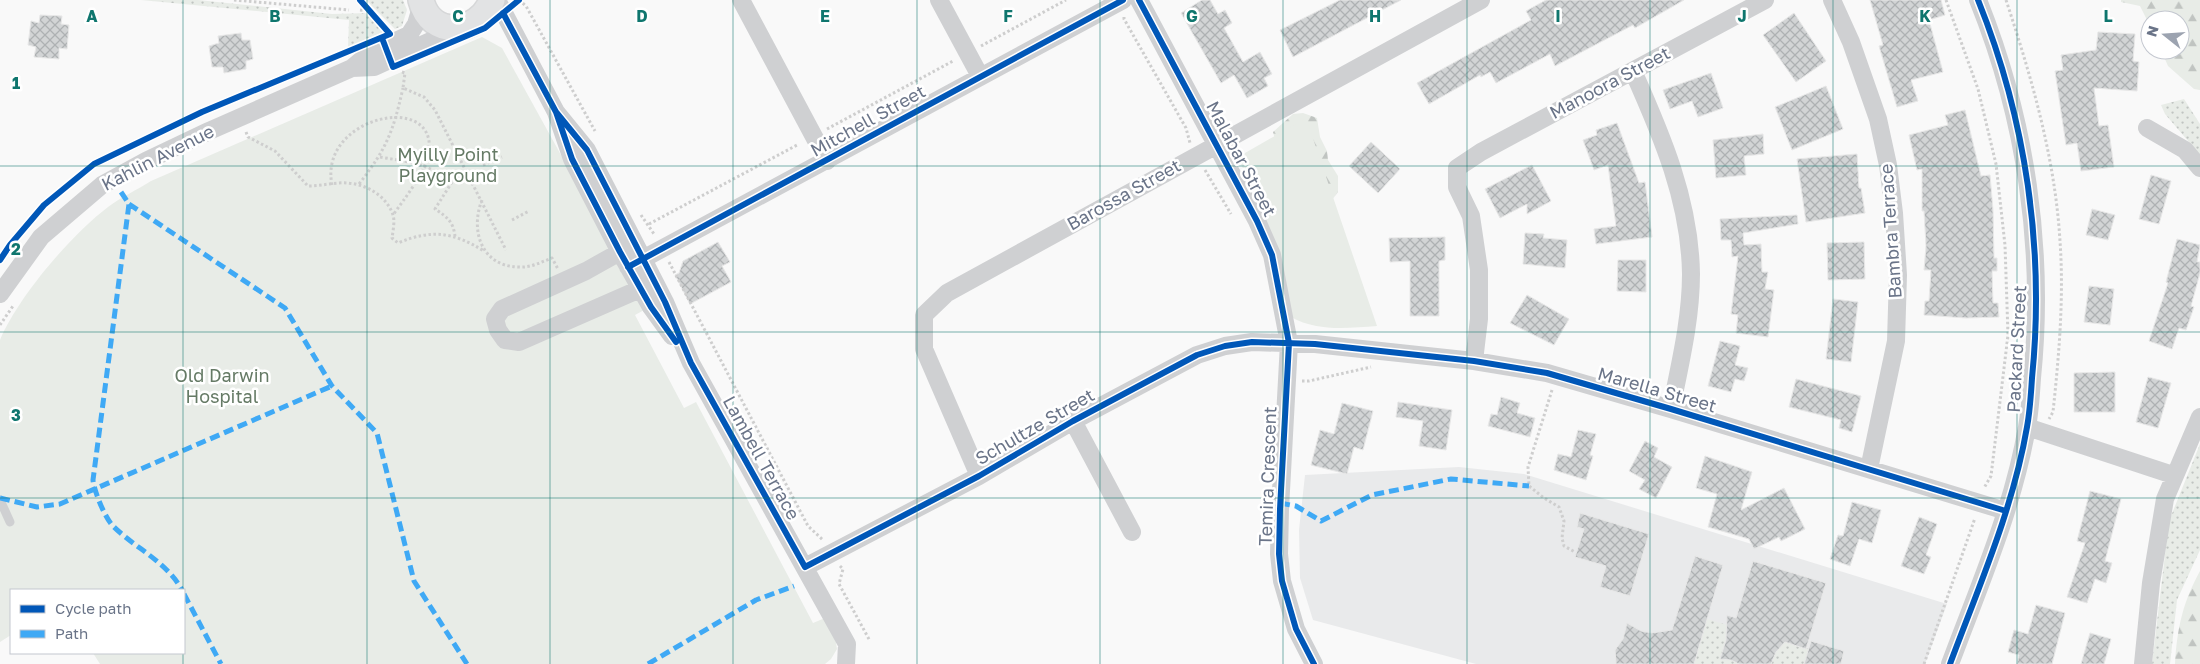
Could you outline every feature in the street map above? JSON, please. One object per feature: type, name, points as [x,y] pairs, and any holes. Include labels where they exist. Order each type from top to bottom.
[{"type":"street","points":[[741,0],[827,161]]},
{"type":"street","points":[[939,0],[980,76]]},
{"type":"street","name":"Malabar Street","points":[[1139,0],[1257,220],[1272,255],[1289,342]]},
{"type":"street","name":"Barossa Street","points":[[979,476],[924,349],[924,315],[947,293],[1481,0]]},
{"type":"street","name":"Manoora Street","points":[[1474,361],[1479,319],[1479,270],[1470,216],[1457,187],[1457,168],[1481,152],[1765,0]]},
{"type":"street","name":"Bambra Terrace","points":[[1832,0],[1851,42],[1878,119],[1888,165],[1894,213],[1898,275],[1896,341],[1869,470]]},
{"type":"street","name":"Packard Street","points":[[1950,664],[2006,511],[2028,427],[2037,335],[2035,244],[2023,155],[2009,92],[1992,36],[1978,0]]},
{"type":"street","points":[[422,2],[431,18],[438,23],[467,25],[497,4]]},
{"type":"street","name":"Kahlin Avenue","points":[[0,294],[41,237],[102,185],[200,136],[352,68],[370,53],[409,35],[416,24],[422,2]]},
{"type":"street","name":"Lambell Terrace","points":[[497,4],[556,112],[572,159],[631,259],[665,302],[691,362],[847,644],[846,664]]},
{"type":"street","name":"Mitchell Street","points":[[640,289],[519,342],[504,340],[498,330],[496,318],[502,309],[586,271],[631,259],[827,161],[980,76],[1124,7]]},
{"type":"street","name":"Lambell Terrace","points":[[467,25],[497,22],[510,32],[519,43]]},
{"type":"street","name":"Kahlin Avenue","points":[[352,68],[374,67],[392,63],[467,25]]},
{"type":"street","points":[[1633,70],[1657,122],[1677,179],[1688,227],[1691,274],[1688,325],[1671,409]]},
{"type":"street","name":"Lambell Terrace","points":[[556,112],[587,150],[631,259],[640,289],[691,362]]},
{"type":"street","points":[[2147,128],[2185,150],[2200,168]]},
{"type":"street","name":"Schultze Street","points":[[805,567],[979,476],[1073,421],[1197,355],[1225,346],[1252,342],[1289,342]]},
{"type":"street","name":"Marella Street","points":[[1289,342],[1474,361],[1547,373],[2006,511]]},
{"type":"street","name":"Temira Crescent","points":[[1289,342],[1279,554],[1288,605],[1296,629],[1312,663]]},
{"type":"street","points":[[2143,664],[2161,515],[2173,475],[2200,417]]},
{"type":"street","points":[[1073,421],[1132,532]]},
{"type":"street","points":[[2028,427],[2173,475]]},
{"type":"lane","points":[[0,500],[10,522]]},
{"type":"path","points":[[234,0],[348,10]]},
{"type":"path","points":[[360,0],[375,16]]},
{"type":"path","points":[[497,4],[519,0],[526,6],[596,134]]},
{"type":"path","points":[[979,47],[1066,0]]},
{"type":"path","points":[[1946,0],[1978,89],[1996,164],[2006,245],[2008,335],[1991,476],[1982,492]]},
{"type":"path","points":[[1124,7],[1124,19],[1186,128],[1187,139],[1191,145]]},
{"type":"path","points":[[360,10],[369,11]]},
{"type":"path","points":[[823,131],[962,56]]},
{"type":"path","points":[[358,184],[380,157],[391,135],[396,118],[405,73],[392,63]]},
{"type":"path","points":[[403,88],[424,97],[435,110],[506,250]]},
{"type":"path","points":[[332,185],[330,174],[332,161],[344,139],[361,126],[382,118],[412,119],[421,125],[428,137],[429,152],[424,164],[393,215],[392,238],[398,243],[426,233],[455,236],[484,251],[494,260],[505,265],[529,267],[552,258],[559,272],[564,273],[582,265],[586,271]]},
{"type":"path","points":[[238,136],[254,128]]},
{"type":"path","points":[[246,132],[248,137],[275,150],[308,186],[345,183],[358,184],[380,194],[393,215]]},
{"type":"path","points":[[649,224],[805,140]]},
{"type":"path","points":[[380,157],[424,164],[440,172],[452,182]]},
{"type":"path","points":[[483,165],[502,157]]},
{"type":"path","points":[[1203,168],[1231,214]]},
{"type":"path","points":[[455,236],[454,226],[449,219],[435,209],[452,182],[468,175]]},
{"type":"path","points":[[482,200],[478,210],[479,233],[484,251]]},
{"type":"path","points":[[638,210],[654,234]]},
{"type":"path","points":[[512,220],[530,211]]},
{"type":"path","points":[[669,261],[808,526],[825,543]]},
{"type":"path","points":[[0,325],[18,299]]},
{"type":"path","points":[[1287,381],[1309,382],[1376,366]]},
{"type":"path","points":[[1544,388],[1552,390],[1528,467],[1529,486],[1559,507],[1564,521],[1562,538],[1564,546],[1575,552]]},
{"type":"path","points":[[1924,664],[1977,512]]},
{"type":"path","points":[[839,564],[842,569],[839,584],[870,640]]},
{"type":"shaded area","points":[[1459,467],[1524,474],[1947,604],[1925,664],[1476,664],[1313,620],[1300,578],[1299,530],[1305,475]]},
{"type":"green space","points":[[141,0],[198,0],[332,14],[368,13],[383,29],[383,32],[348,48],[349,20]]},
{"type":"green space","points":[[366,0],[403,0],[407,10],[402,26],[395,29]]},
{"type":"green space","points":[[2121,0],[2200,0],[2200,90],[2194,89],[2168,66],[2165,60],[2190,60],[2190,10],[2142,10],[2140,6],[2121,2]]},
{"type":"green space","name":"Old Darwin Hospital","points":[[482,37],[502,48],[646,309],[635,315],[684,408],[696,402],[813,623],[825,618],[835,636],[837,649],[831,659],[825,664],[100,664],[94,654],[185,654],[185,589],[10,589],[10,636],[0,642],[0,340],[8,323],[32,286],[62,250],[93,219],[113,203],[151,181]]},
{"type":"green space","points":[[2184,99],[2200,124],[2200,155],[2165,114],[2161,105]]},
{"type":"green space","points":[[1303,113],[1317,118],[1320,137],[1327,151],[1328,160],[1338,176],[1338,192],[1332,200],[1278,150],[1273,132],[1293,114]]},
{"type":"green space","points":[[1306,118],[1377,326],[1322,327],[1301,322],[1291,317],[1280,255],[1238,157]]},
{"type":"green space","points":[[2200,444],[2200,550],[2177,600],[2170,664],[2152,664],[2169,521]]},
{"type":"green space","points":[[2200,571],[2200,664],[2175,664],[2177,639],[2182,616],[2189,594]]},
{"type":"green space","points":[[1707,619],[1809,649],[1804,664],[1694,664]]},
{"type":"building","points":[[1202,0],[1210,0],[1218,14],[1225,10],[1232,23],[1224,28],[1243,62],[1260,52],[1272,74],[1264,78],[1268,86],[1247,98],[1234,75],[1221,83],[1181,13]]},
{"type":"building","points":[[1340,0],[1401,0],[1293,57],[1280,30]]},
{"type":"building","points":[[1546,0],[1684,0],[1635,28],[1633,25],[1555,66],[1550,54],[1496,83],[1490,72],[1481,77],[1480,75],[1429,104],[1417,83],[1531,20],[1526,11]]},
{"type":"building","points":[[1870,0],[1941,0],[1945,15],[1929,20],[1943,72],[1911,80],[1918,101],[1897,107],[1879,46],[1883,45]]},
{"type":"building","points":[[1794,13],[1826,61],[1796,82],[1763,35]]},
{"type":"building","points":[[40,15],[62,16],[61,24],[69,25],[67,49],[59,48],[59,59],[34,57],[36,47],[28,45],[31,21],[39,23]]},
{"type":"building","points":[[2098,32],[2135,34],[2133,61],[2139,62],[2137,91],[2094,88],[2099,126],[2108,125],[2114,167],[2081,171],[2077,143],[2066,145],[2055,71],[2063,70],[2061,55],[2096,50]]},
{"type":"building","points":[[241,33],[242,40],[250,40],[253,59],[246,61],[246,69],[224,73],[223,67],[212,67],[209,46],[219,43],[218,36]]},
{"type":"building","points":[[1711,73],[1723,108],[1698,117],[1692,101],[1670,109],[1663,90]]},
{"type":"building","points":[[1826,86],[1843,129],[1792,150],[1775,107]]},
{"type":"building","points":[[1965,110],[1981,176],[1990,175],[1994,258],[1997,258],[1997,271],[1992,271],[1993,303],[1998,303],[1999,317],[1966,318],[1924,315],[1925,301],[1929,301],[1931,270],[1924,270],[1926,246],[1924,211],[1922,211],[1922,169],[1917,170],[1909,135],[1948,125],[1945,115]]},
{"type":"building","points":[[1617,123],[1639,183],[1645,182],[1652,237],[1596,244],[1594,229],[1616,226],[1608,165],[1594,170],[1583,140],[1597,135],[1596,130]]},
{"type":"building","points":[[1763,134],[1764,154],[1744,156],[1746,175],[1716,178],[1713,140]]},
{"type":"building","points":[[1371,142],[1400,169],[1378,193],[1349,166]]},
{"type":"building","points":[[1857,154],[1859,188],[1861,188],[1865,213],[1806,222],[1797,159]]},
{"type":"building","points":[[1532,165],[1551,201],[1527,214],[1527,204],[1500,218],[1485,189]]},
{"type":"building","points":[[2151,175],[2171,181],[2159,224],[2139,219]]},
{"type":"building","points":[[2092,209],[2115,215],[2108,240],[2086,235]]},
{"type":"building","points":[[1797,215],[1798,224],[1743,233],[1744,245],[1761,244],[1762,272],[1768,272],[1765,289],[1774,290],[1768,337],[1736,333],[1738,315],[1731,314],[1738,256],[1732,257],[1731,240],[1721,240],[1720,219]]},
{"type":"building","points":[[1525,233],[1544,234],[1543,238],[1567,240],[1565,268],[1523,264]]},
{"type":"building","points":[[1445,237],[1445,260],[1439,261],[1439,316],[1410,316],[1410,261],[1390,262],[1389,238]]},
{"type":"building","points":[[2177,239],[2200,245],[2197,262],[2200,262],[2200,273],[2191,306],[2194,307],[2186,330],[2179,328],[2172,349],[2149,341],[2168,283],[2166,282]]},
{"type":"building","points":[[718,242],[730,262],[722,266],[731,282],[690,304],[675,275],[679,273],[683,261]]},
{"type":"building","points":[[1864,242],[1865,279],[1828,280],[1827,243]]},
{"type":"building","points":[[1618,260],[1646,260],[1646,292],[1617,291]]},
{"type":"building","points":[[2089,286],[2114,289],[2110,325],[2084,322]]},
{"type":"building","points":[[1527,295],[1569,319],[1554,345],[1510,323]]},
{"type":"building","points":[[1833,299],[1858,302],[1851,362],[1826,359]]},
{"type":"building","points":[[1720,341],[1740,346],[1735,365],[1748,368],[1744,381],[1735,379],[1731,392],[1708,386]]},
{"type":"building","points":[[2115,372],[2115,412],[2074,412],[2074,373]]},
{"type":"building","points":[[2148,377],[2171,383],[2158,428],[2136,422]]},
{"type":"building","points":[[1796,379],[1861,396],[1852,432],[1839,428],[1841,420],[1789,407]]},
{"type":"building","points":[[1501,397],[1520,403],[1517,413],[1535,418],[1530,437],[1488,426],[1491,414],[1497,415]]},
{"type":"building","points":[[1398,402],[1452,410],[1446,450],[1419,446],[1423,421],[1396,417]]},
{"type":"building","points":[[1342,403],[1373,411],[1363,450],[1354,447],[1347,474],[1311,465],[1320,430],[1334,434]]},
{"type":"building","points":[[1578,430],[1596,434],[1590,455],[1593,456],[1586,480],[1554,470],[1558,454],[1571,457]]},
{"type":"building","points":[[1645,441],[1658,448],[1654,457],[1672,467],[1656,498],[1639,489],[1645,480],[1629,471]]},
{"type":"building","points":[[1705,456],[1752,472],[1741,510],[1784,488],[1805,529],[1781,541],[1779,537],[1754,549],[1749,539],[1708,527],[1717,494],[1696,488]]},
{"type":"building","points":[[2090,491],[2121,499],[2105,561],[2112,563],[2106,583],[2095,579],[2087,603],[2067,597],[2085,543],[2077,541]]},
{"type":"building","points":[[1852,502],[1881,510],[1872,543],[1859,539],[1850,566],[1830,559],[1838,535],[1843,536]]},
{"type":"building","points":[[1580,513],[1649,534],[1630,596],[1600,587],[1606,566],[1575,557],[1584,529],[1577,527]]},
{"type":"building","points":[[1919,517],[1937,524],[1926,555],[1931,557],[1924,574],[1901,566]]},
{"type":"building","points":[[1695,556],[1723,565],[1694,664],[1616,664],[1615,650],[1623,639],[1627,623],[1641,631],[1652,633],[1672,630]]},
{"type":"building","points":[[1753,561],[1826,583],[1806,649],[1785,642],[1776,652],[1771,664],[1739,664],[1731,660],[1720,659],[1726,640],[1727,615],[1736,618]]},
{"type":"building","points":[[2036,605],[2065,613],[2052,664],[2017,664],[2019,655],[2008,652],[2014,630],[2028,634]]},
{"type":"building","points":[[2090,633],[2111,639],[2104,664],[2081,664]]},
{"type":"building","points":[[1811,641],[1844,651],[1841,664],[1804,664]]},
{"type":"marked path","points":[[121,192],[129,204],[93,480],[100,504],[113,526],[168,571],[181,589]]},
{"type":"marked path","points":[[129,204],[285,308],[332,386],[377,433],[414,581],[467,664]]},
{"type":"marked path","points":[[0,498],[37,507],[60,504],[332,386]]},
{"type":"marked path","points":[[1280,503],[1296,506],[1321,521],[1372,495],[1451,479],[1529,486]]},
{"type":"marked path","points":[[648,664],[756,600],[794,586]]},
{"type":"marked path","points":[[185,596],[221,664]]},
{"type":"cycle path","points":[[0,260],[10,245],[44,205],[94,164],[202,112],[390,34],[360,0]]},
{"type":"cycle path","points":[[382,38],[393,67],[485,28],[519,0]]},
{"type":"cycle path","points":[[628,267],[1123,0]]},
{"type":"cycle path","points":[[1139,0],[1257,221],[1272,255],[1289,343],[1279,554],[1282,581],[1296,629],[1314,664]]},
{"type":"cycle path","points":[[1950,664],[1994,547],[2021,458],[2030,409],[2035,330],[2036,282],[2033,234],[2020,138],[2009,91],[1995,45],[1978,0]]},
{"type":"cycle path","points":[[503,13],[556,112],[572,159],[620,252],[651,307],[676,342]]},
{"type":"cycle path","points":[[556,112],[587,150],[665,302],[691,363],[805,567],[979,476],[1073,421],[1197,355],[1225,346],[1252,342],[1315,344],[1474,361],[1547,373],[2006,511]]},
{"type":"park label","name":"Myilly Point Playground","points":[[448,165]]}]
